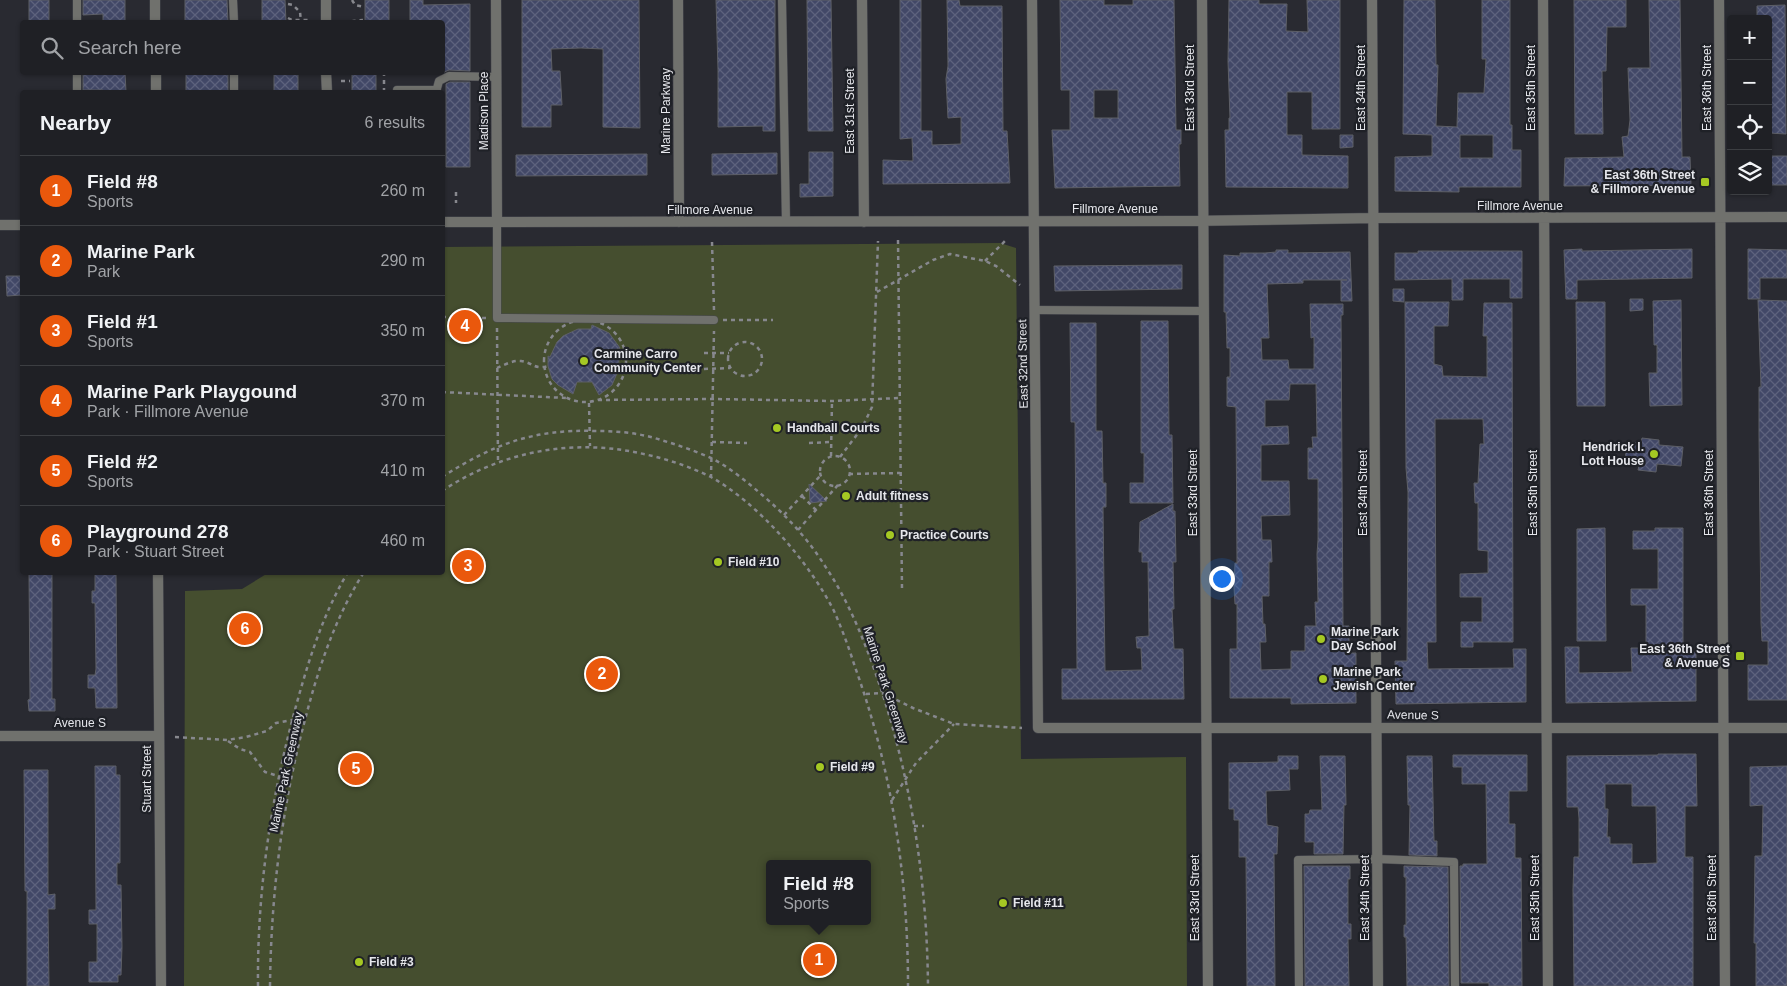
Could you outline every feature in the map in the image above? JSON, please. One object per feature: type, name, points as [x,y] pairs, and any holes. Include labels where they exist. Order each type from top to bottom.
[{"type":"street","points":[[155,0],[156,20]]},
{"type":"street","points":[[326,0],[326,20]]},
{"type":"street","name":"Madison Place","points":[[496,0],[497,222]]},
{"type":"street","name":"Marine Parkway","points":[[678,0],[680,222]]},
{"type":"street","name":"East 31st Street","points":[[862,0],[864,222]]},
{"type":"street","name":"East 32nd Street","points":[[1032,0],[1038,728]]},
{"type":"street","name":"East 33rd Street","points":[[1202,0],[1208,986]]},
{"type":"street","name":"East 34th Street","points":[[1372,0],[1378,986]]},
{"type":"street","name":"East 35th Street","points":[[1543,0],[1548,986]]},
{"type":"street","name":"East 36th Street","points":[[1719,0],[1725,986]]},
{"type":"street","points":[[156,75],[156,90]]},
{"type":"street","points":[[326,75],[326,90]]},
{"type":"street","name":"Fillmore Avenue","points":[[445,222],[1204,221],[1374,218],[1787,217]]},
{"type":"street","points":[[0,225],[20,225]]},
{"type":"street","name":"Stuart Street","points":[[158,575],[161,986]]},
{"type":"street","name":"Avenue S","points":[[1038,728],[1787,728]]},
{"type":"street","name":"Avenue S","points":[[0,736],[159,736]]},
{"type":"lane","points":[[77,0],[77,20]]},
{"type":"lane","points":[[233,0],[234,20]]},
{"type":"lane","points":[[782,0],[786,222]]},
{"type":"lane","points":[[77,75],[77,90]]},
{"type":"lane","points":[[234,75],[234,90]]},
{"type":"lane","points":[[437,90],[439,81],[449,76],[497,77]]},
{"type":"lane","points":[[497,222],[497,318],[714,320]]},
{"type":"lane","points":[[1034,310],[1204,311]]},
{"type":"lane","points":[[1300,986],[1298,860],[1378,859],[1454,862],[1455,986]]},
{"type":"path","points":[[352,0],[355,5],[364,7]]},
{"type":"path","points":[[288,4],[293,4],[296,7],[300,12],[301,20]]},
{"type":"path","points":[[384,75],[384,90]]},
{"type":"path","points":[[340,81],[350,80]]},
{"type":"path","points":[[456,192],[456,203]]},
{"type":"path","points":[[984,261],[1007,239]]},
{"type":"path","points":[[840,457],[862,428],[869,415],[873,399],[878,240]]},
{"type":"path","points":[[898,240],[902,588]]},
{"type":"path","points":[[712,242],[715,353],[712,478]]},
{"type":"path","points":[[876,292],[942,256],[950,254],[984,261],[996,266],[1020,285]]},
{"type":"path","points":[[445,317],[497,318],[498,462]]},
{"type":"path","points":[[598,400],[610,394],[619,383],[625,370],[626,356],[622,343],[613,332],[602,324],[588,319],[567,324],[558,329],[546,346],[544,368],[552,386],[574,401],[714,399],[832,401],[900,398]]},
{"type":"path","points":[[714,320],[773,320]]},
{"type":"path","points":[[739,343],[751,343],[760,351],[762,361],[758,371],[749,377],[738,376],[730,368],[728,362],[729,353],[739,343]]},
{"type":"path","points":[[704,352],[729,353]]},
{"type":"path","points":[[497,368],[514,361],[519,361],[538,369],[548,366]]},
{"type":"path","points":[[704,369],[730,368]]},
{"type":"path","points":[[445,392],[567,398]]},
{"type":"path","points":[[831,456],[832,401]]},
{"type":"path","points":[[589,402],[590,446]]},
{"type":"path","name":"Marine Park Greenway","points":[[445,475],[497,448],[526,437],[569,430],[614,431],[650,436],[712,459],[748,483],[784,515],[826,567],[848,605],[870,658],[890,719],[914,826],[924,909],[928,986]]},
{"type":"path","points":[[712,442],[747,443]]},
{"type":"path","points":[[809,444],[831,442]]},
{"type":"path","name":"Marine Park Greenway","points":[[445,489],[470,474],[498,462],[547,450],[590,446],[618,448],[661,458],[712,478],[760,514],[791,546],[806,566],[833,610],[842,630],[865,694],[879,744],[892,800],[904,887],[908,986]]},
{"type":"path","points":[[784,515],[820,476],[823,462],[831,456],[840,457],[844,460],[849,468],[846,480],[838,485],[798,530]]},
{"type":"path","points":[[849,474],[900,473]]},
{"type":"path","points":[[820,476],[829,484],[838,485]]},
{"type":"path","points":[[802,496],[816,510]]},
{"type":"path","name":"Marine Park Greenway","points":[[258,986],[257,952],[264,868],[279,776],[302,682],[321,626],[346,575]]},
{"type":"path","name":"Marine Park Greenway","points":[[270,986],[278,859],[291,780],[318,673],[338,620],[362,575]]},
{"type":"path","points":[[865,694],[882,693],[913,708],[954,724],[1022,728]]},
{"type":"path","points":[[175,737],[227,740],[267,731],[276,723],[292,720],[304,725]]},
{"type":"path","points":[[892,800],[916,763],[954,724]]},
{"type":"path","points":[[227,740],[240,749],[250,752],[265,772],[291,780]]},
{"type":"path","points":[[914,826],[924,826]]},
{"type":"green space","points":[[1000,243],[1016,248],[1021,759],[1186,757],[1187,986],[184,986],[185,591],[242,589],[265,575],[445,575],[445,247]]},
{"type":"building","points":[[29,0],[49,0],[49,20],[29,20]]},
{"type":"building","points":[[83,0],[125,0],[125,20],[103,20],[103,14],[83,15]]},
{"type":"building","points":[[185,0],[227,0],[228,20],[185,20]]},
{"type":"building","points":[[262,0],[285,0],[286,20],[262,20]]},
{"type":"building","points":[[365,0],[389,0],[389,20],[365,20]]},
{"type":"building","points":[[410,0],[423,0],[423,5],[470,4],[470,71],[449,70],[445,72],[445,20],[410,20]]},
{"type":"building","points":[[522,0],[639,0],[640,128],[603,127],[603,49],[581,48],[551,49],[552,71],[560,71],[562,105],[551,105],[551,127],[522,127]]},
{"type":"building","points":[[716,0],[775,0],[775,131],[763,131],[763,126],[718,127]]},
{"type":"building","points":[[807,0],[831,0],[833,131],[808,131]]},
{"type":"building","points":[[900,0],[921,0],[921,131],[932,131],[932,145],[961,144],[961,117],[948,118],[946,79],[948,66],[947,0],[959,0],[960,6],[1002,6],[1003,131],[1007,131],[1010,183],[883,184],[883,160],[913,161],[912,138],[900,139]]},
{"type":"building","points":[[1060,0],[1104,0],[1104,5],[1133,5],[1133,0],[1174,0],[1176,130],[1181,130],[1181,144],[1179,144],[1180,186],[1055,188],[1052,130],[1070,130],[1070,90],[1061,90]],"holes":[[[1094,90],[1118,90],[1118,118],[1094,118]]]},
{"type":"building","points":[[1229,0],[1259,0],[1259,4],[1287,4],[1286,31],[1308,32],[1307,0],[1340,0],[1340,129],[1312,129],[1312,92],[1287,92],[1287,135],[1302,135],[1302,155],[1348,156],[1348,188],[1226,187],[1225,130],[1229,130],[1230,118],[1228,61]]},
{"type":"building","points":[[1404,0],[1435,0],[1436,65],[1438,65],[1436,126],[1457,127],[1458,93],[1484,93],[1486,59],[1482,59],[1482,0],[1510,0],[1510,125],[1512,125],[1512,150],[1521,150],[1521,187],[1459,187],[1459,192],[1395,191],[1395,157],[1432,156],[1432,135],[1403,134]],"holes":[[[1460,135],[1493,135],[1493,158],[1460,158]]]},
{"type":"building","points":[[1574,0],[1626,0],[1626,27],[1607,27],[1606,71],[1602,71],[1603,134],[1575,134]]},
{"type":"building","points":[[1649,0],[1680,0],[1682,157],[1690,157],[1691,185],[1564,186],[1565,158],[1624,157],[1622,137],[1628,136],[1630,120],[1628,68],[1650,68]]},
{"type":"building","points":[[1785,5],[1786,134],[1772,133],[1772,15],[1757,15],[1757,6]]},
{"type":"building","points":[[83,75],[125,75],[126,90],[83,90]]},
{"type":"building","points":[[186,75],[228,75],[228,90],[186,90]]},
{"type":"building","points":[[274,75],[298,75],[298,90],[274,90]]},
{"type":"building","points":[[352,75],[376,75],[376,90],[352,90]]},
{"type":"building","points":[[450,82],[470,82],[470,167],[446,167],[446,84]]},
{"type":"building","points":[[1340,135],[1353,135],[1353,147],[1340,148]]},
{"type":"building","points":[[809,152],[833,152],[833,196],[800,197],[800,184],[809,184]]},
{"type":"building","points":[[777,153],[777,174],[712,175],[712,154]]},
{"type":"building","points":[[647,154],[647,175],[516,176],[516,155]]},
{"type":"building","points":[[1772,156],[1787,156],[1787,185],[1772,185]]},
{"type":"building","points":[[1582,249],[1582,251],[1692,249],[1692,278],[1577,280],[1577,299],[1566,299],[1564,250]]},
{"type":"building","points":[[1748,249],[1787,250],[1787,278],[1760,278],[1760,299],[1748,299]]},
{"type":"building","points":[[1276,250],[1288,250],[1288,253],[1350,252],[1352,301],[1341,301],[1341,280],[1303,280],[1303,283],[1267,284],[1269,338],[1261,338],[1262,360],[1288,360],[1289,369],[1314,369],[1314,337],[1311,338],[1310,304],[1343,304],[1343,315],[1341,315],[1343,626],[1349,626],[1349,653],[1356,653],[1356,703],[1291,704],[1291,698],[1230,698],[1230,649],[1237,649],[1237,604],[1235,604],[1234,587],[1235,563],[1237,563],[1236,407],[1227,406],[1230,348],[1227,348],[1226,312],[1224,312],[1224,255],[1240,256],[1240,253],[1276,252]],"holes":[[[1290,384],[1316,384],[1317,437],[1312,437],[1313,448],[1308,448],[1308,479],[1318,479],[1318,602],[1315,602],[1316,626],[1305,626],[1305,651],[1291,651],[1291,669],[1261,670],[1260,642],[1266,642],[1262,596],[1269,596],[1269,562],[1272,562],[1271,540],[1262,540],[1261,516],[1290,515],[1289,481],[1261,481],[1261,445],[1289,444],[1288,426],[1265,427],[1265,400],[1289,400]]]},
{"type":"building","points":[[1418,251],[1522,251],[1522,298],[1510,298],[1510,279],[1463,279],[1463,300],[1452,300],[1452,279],[1395,280],[1395,253],[1418,253]]},
{"type":"building","points":[[1182,265],[1182,289],[1055,291],[1054,266]]},
{"type":"building","points":[[6,276],[20,276],[20,295],[7,296]]},
{"type":"building","points":[[1393,289],[1404,289],[1404,302],[1393,301]]},
{"type":"building","points":[[1630,299],[1643,299],[1643,310],[1630,311]]},
{"type":"building","points":[[1681,300],[1682,405],[1650,406],[1649,373],[1657,373],[1657,345],[1654,345],[1653,301]]},
{"type":"building","points":[[1758,300],[1787,301],[1787,700],[1748,700],[1748,665],[1768,665],[1768,641],[1762,641],[1761,623],[1759,387],[1761,387]]},
{"type":"building","points":[[1405,302],[1449,302],[1448,326],[1434,326],[1434,364],[1442,366],[1443,376],[1487,377],[1487,336],[1483,336],[1484,303],[1512,303],[1513,642],[1473,642],[1473,647],[1461,647],[1461,622],[1482,622],[1482,597],[1460,597],[1460,574],[1488,573],[1488,551],[1478,550],[1478,503],[1475,503],[1474,483],[1478,483],[1480,444],[1484,444],[1483,419],[1435,419],[1436,642],[1427,642],[1428,669],[1514,668],[1513,649],[1526,649],[1526,702],[1396,704],[1395,661],[1407,661],[1408,492],[1406,468]]},
{"type":"building","points":[[1576,302],[1605,302],[1605,406],[1577,406]]},
{"type":"building","points":[[1141,321],[1168,321],[1169,435],[1172,435],[1173,503],[1130,503],[1130,483],[1144,483],[1144,453],[1141,453]]},
{"type":"building","points":[[1070,323],[1096,323],[1096,431],[1102,431],[1103,483],[1106,483],[1106,507],[1103,507],[1105,671],[1142,670],[1141,648],[1137,648],[1136,637],[1149,636],[1148,562],[1142,562],[1142,552],[1139,552],[1140,522],[1173,504],[1173,511],[1175,511],[1176,562],[1173,562],[1174,609],[1172,609],[1174,649],[1183,649],[1184,699],[1062,699],[1062,669],[1077,669],[1075,422],[1071,422]]},
{"type":"building","name":"Carmine Carro Community Center","points":[[592,325],[609,333],[620,348],[617,349],[619,359],[618,371],[612,385],[599,395],[592,382],[577,382],[573,394],[552,379],[548,366],[548,356],[550,357],[557,342],[563,336],[578,329],[591,329]]},
{"type":"building","name":"Hendrick I. Lott House","points":[[1642,438],[1659,440],[1659,445],[1683,447],[1681,466],[1657,464],[1656,472],[1638,470],[1640,462],[1625,460],[1627,442],[1641,443]]},
{"type":"building","points":[[809,484],[827,501],[810,503]]},
{"type":"building","points":[[1605,528],[1606,641],[1577,641],[1577,529]]},
{"type":"building","points":[[1655,528],[1683,528],[1683,652],[1696,652],[1696,701],[1566,703],[1565,647],[1579,647],[1579,673],[1632,672],[1631,648],[1646,648],[1646,605],[1631,605],[1631,589],[1658,589],[1658,549],[1633,549],[1633,531],[1655,531]]},
{"type":"building","points":[[29,575],[52,575],[52,699],[55,699],[55,711],[29,711],[28,700],[30,699]]},
{"type":"building","points":[[95,575],[116,575],[117,708],[96,708],[95,688],[88,688],[88,675],[95,675],[96,669],[95,603],[92,603],[92,591],[95,591]]},
{"type":"building","points":[[1696,754],[1697,806],[1685,806],[1685,857],[1693,857],[1693,986],[1574,986],[1573,890],[1574,857],[1579,857],[1579,818],[1578,807],[1567,807],[1567,756]],"holes":[[[1605,784],[1632,784],[1632,806],[1656,806],[1657,863],[1632,864],[1632,844],[1610,844],[1610,837],[1607,837],[1608,809],[1605,809]]]},
{"type":"building","points":[[1453,755],[1527,755],[1527,791],[1509,791],[1509,824],[1515,824],[1515,858],[1521,858],[1522,986],[1489,986],[1489,983],[1461,983],[1460,866],[1463,866],[1463,864],[1487,864],[1486,784],[1462,784],[1462,767],[1453,767]]},
{"type":"building","points":[[1278,756],[1298,756],[1298,769],[1289,769],[1290,790],[1266,791],[1267,825],[1278,827],[1277,854],[1274,854],[1275,986],[1247,986],[1246,857],[1239,857],[1239,820],[1234,820],[1234,809],[1229,809],[1229,763],[1278,762]]},
{"type":"building","points":[[1320,756],[1345,756],[1346,805],[1344,805],[1343,854],[1314,854],[1314,842],[1305,842],[1305,814],[1309,814],[1310,810],[1322,810]]},
{"type":"building","points":[[1407,756],[1432,756],[1434,841],[1437,841],[1437,856],[1409,855],[1410,805],[1408,805]]},
{"type":"building","points":[[95,766],[116,766],[116,775],[120,775],[120,863],[117,863],[117,885],[121,885],[122,947],[121,975],[118,975],[118,982],[89,982],[89,962],[97,962],[97,924],[89,924],[89,910],[96,910]]},
{"type":"building","points":[[1787,766],[1787,986],[1756,986],[1756,943],[1754,943],[1755,856],[1762,856],[1763,805],[1750,806],[1750,767]]},
{"type":"building","points":[[24,770],[48,770],[48,895],[55,894],[55,909],[48,909],[49,986],[27,986]]},
{"type":"building","points":[[1304,866],[1350,866],[1350,879],[1348,879],[1348,924],[1351,924],[1351,939],[1348,939],[1349,986],[1305,986]]},
{"type":"building","points":[[1404,866],[1448,867],[1449,986],[1407,986],[1406,937],[1404,937],[1404,925],[1406,925],[1406,877],[1404,877]]},
{"type":"place","name":"East 36th Street & Fillmore Avenue","points":[[1705,182]]},
{"type":"place","name":"Marine Park Playgound","points":[[465,326]]},
{"type":"place","name":"Carmine Carro Community Center","points":[[584,361]]},
{"type":"place","name":"Handball Courts","points":[[777,428]]},
{"type":"place","name":"Hendrick I. Lott House","points":[[1654,454]]},
{"type":"place","name":"Adult fitness","points":[[846,496]]},
{"type":"place","name":"Practice Courts","points":[[890,535]]},
{"type":"place","name":"Field #10","points":[[718,562]]},
{"type":"place","name":"Field #1","points":[[468,566]]},
{"type":"place","name":"Playground 278","points":[[245,629]]},
{"type":"place","name":"Marine Park Day School","points":[[1321,639]]},
{"type":"place","name":"East 36th Street & Avenue S","points":[[1740,656]]},
{"type":"place","name":"Marine Park","points":[[602,674]]},
{"type":"place","name":"Marine Park Jewish Center","points":[[1323,679]]},
{"type":"place","name":"Field #9","points":[[820,767]]},
{"type":"place","name":"Field #2","points":[[356,769]]},
{"type":"place","name":"Field #11","points":[[1003,903]]},
{"type":"place","name":"Field #8","points":[[819,960]]},
{"type":"place","name":"Field #3","points":[[359,962]]}]
